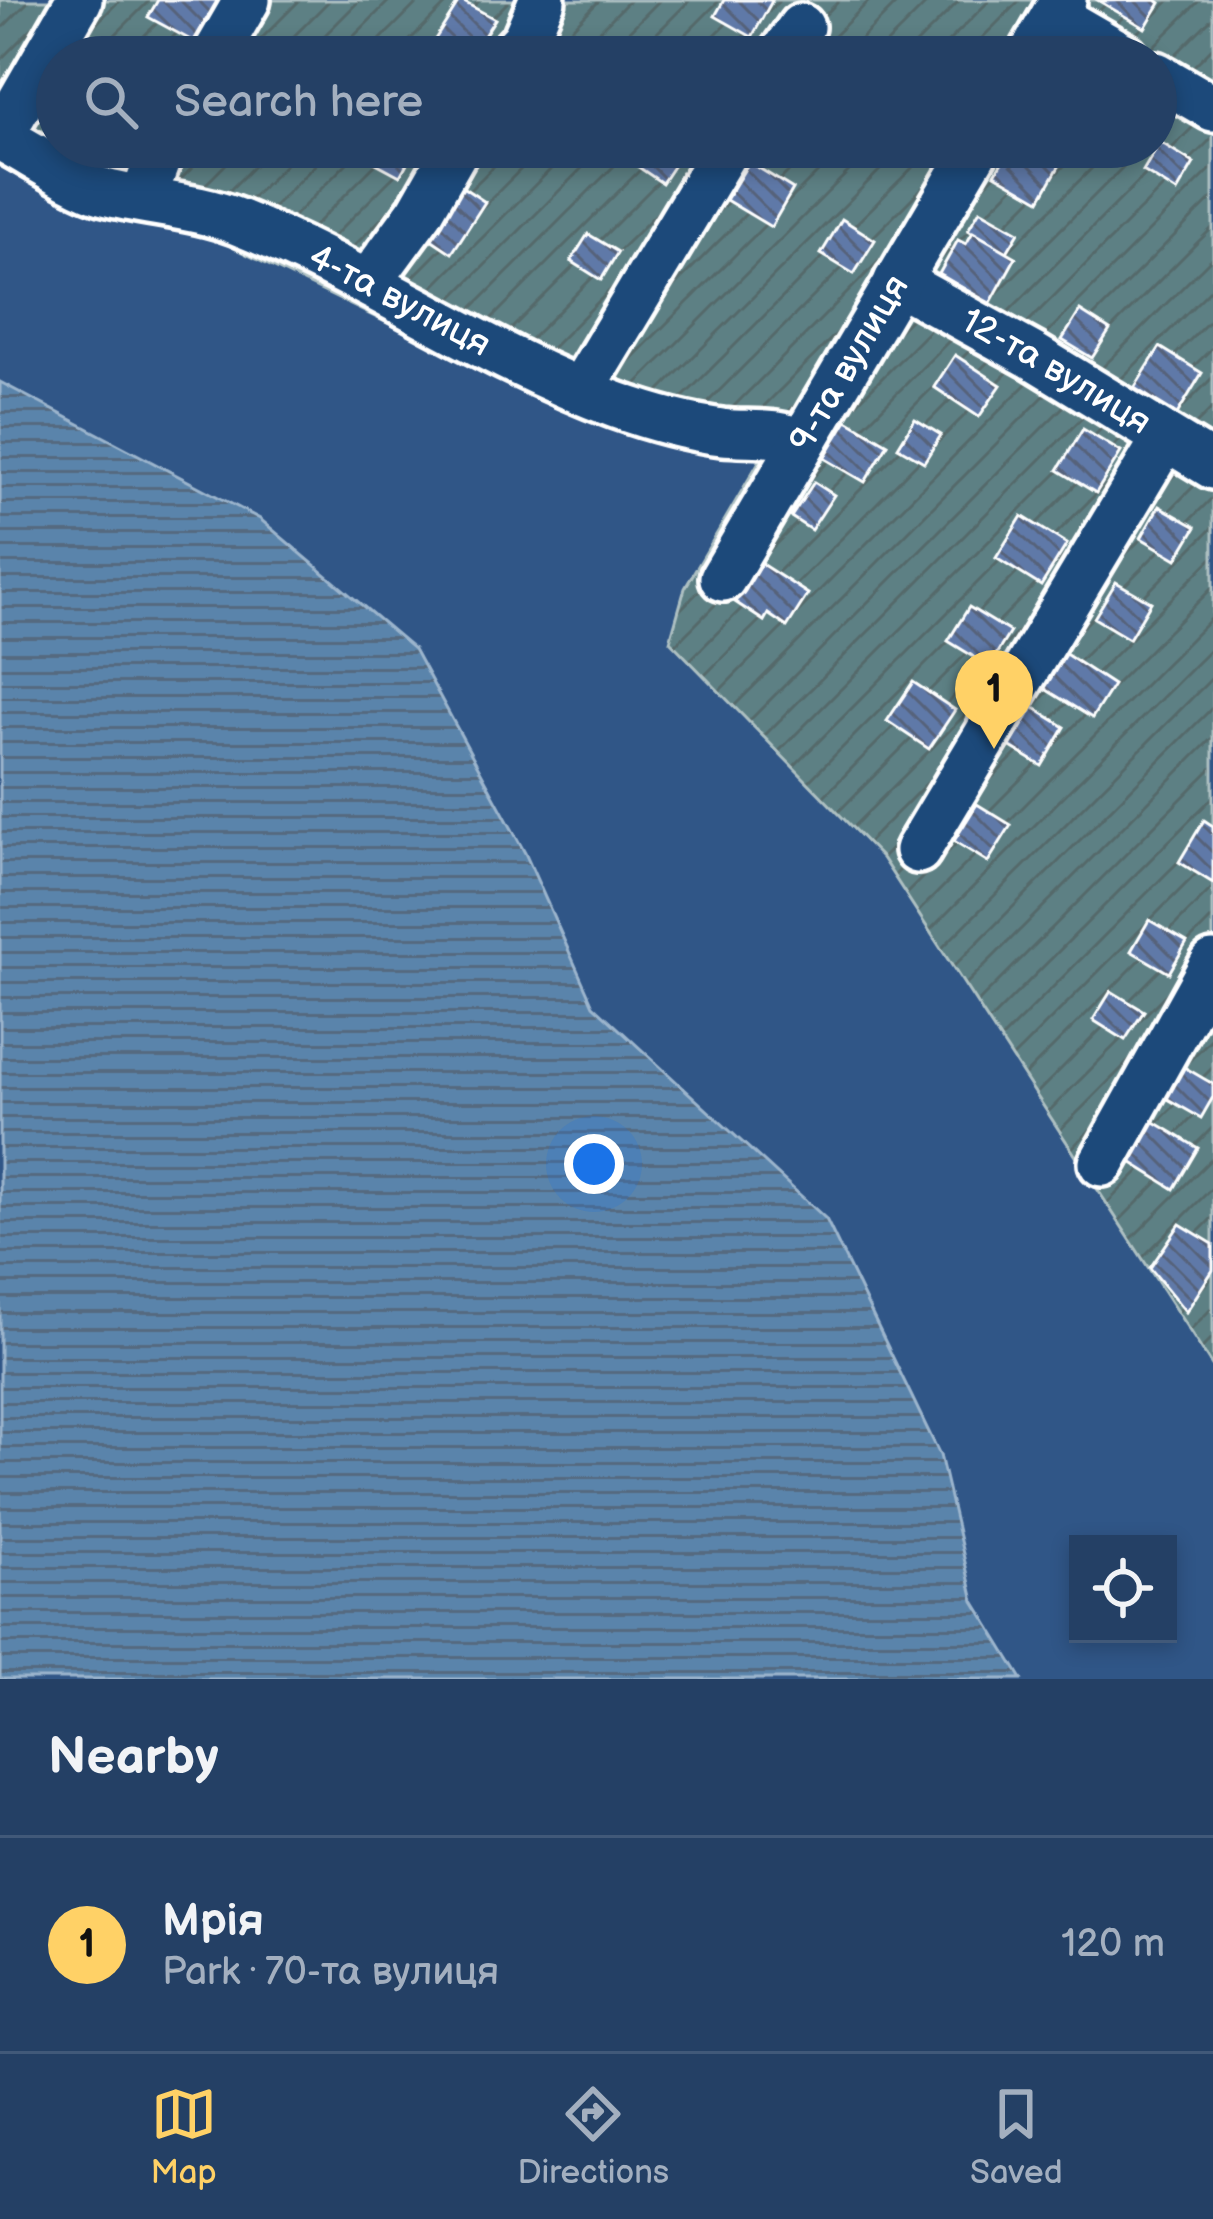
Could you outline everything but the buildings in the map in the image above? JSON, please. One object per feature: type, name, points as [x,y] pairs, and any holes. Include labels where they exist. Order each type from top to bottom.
[{"type":"street","points":[[58,36],[79,0]]},
{"type":"street","points":[[226,36],[247,0]]},
{"type":"street","points":[[527,36],[542,0]]},
{"type":"street","points":[[1042,36],[1059,8],[1097,36]]},
{"type":"street","points":[[0,137],[36,75]]},
{"type":"street","points":[[1177,87],[1213,108]]},
{"type":"street","name":"4-та вулиця","points":[[0,137],[36,156]]},
{"type":"street","name":"4-та вулиця","points":[[58,168],[100,190],[172,202],[236,221],[581,390],[665,423],[787,435],[802,442]]},
{"type":"street","points":[[143,199],[154,168]]},
{"type":"street","points":[[368,283],[445,168]]},
{"type":"street","points":[[581,390],[714,168]]},
{"type":"street","name":"9-та вулиця","points":[[723,578],[964,168]]},
{"type":"street","name":"12-та вулиця","points":[[897,281],[1033,356],[1213,466]]},
{"type":"street","points":[[918,850],[1165,438]]},
{"type":"street","points":[[1102,1163],[1213,964]]},
{"type":"green space","points":[[0,0],[1213,0],[1213,1367],[882,858],[670,641],[685,588],[764,453],[627,432],[568,411],[197,230],[62,200],[0,166]]},
{"type":"water","points":[[0,382],[260,519],[414,649],[525,853],[593,1005],[826,1219],[940,1455],[974,1601],[1022,1679],[0,1679]]},
{"type":"place","name":"Мрія","points":[[994,749]]}]
